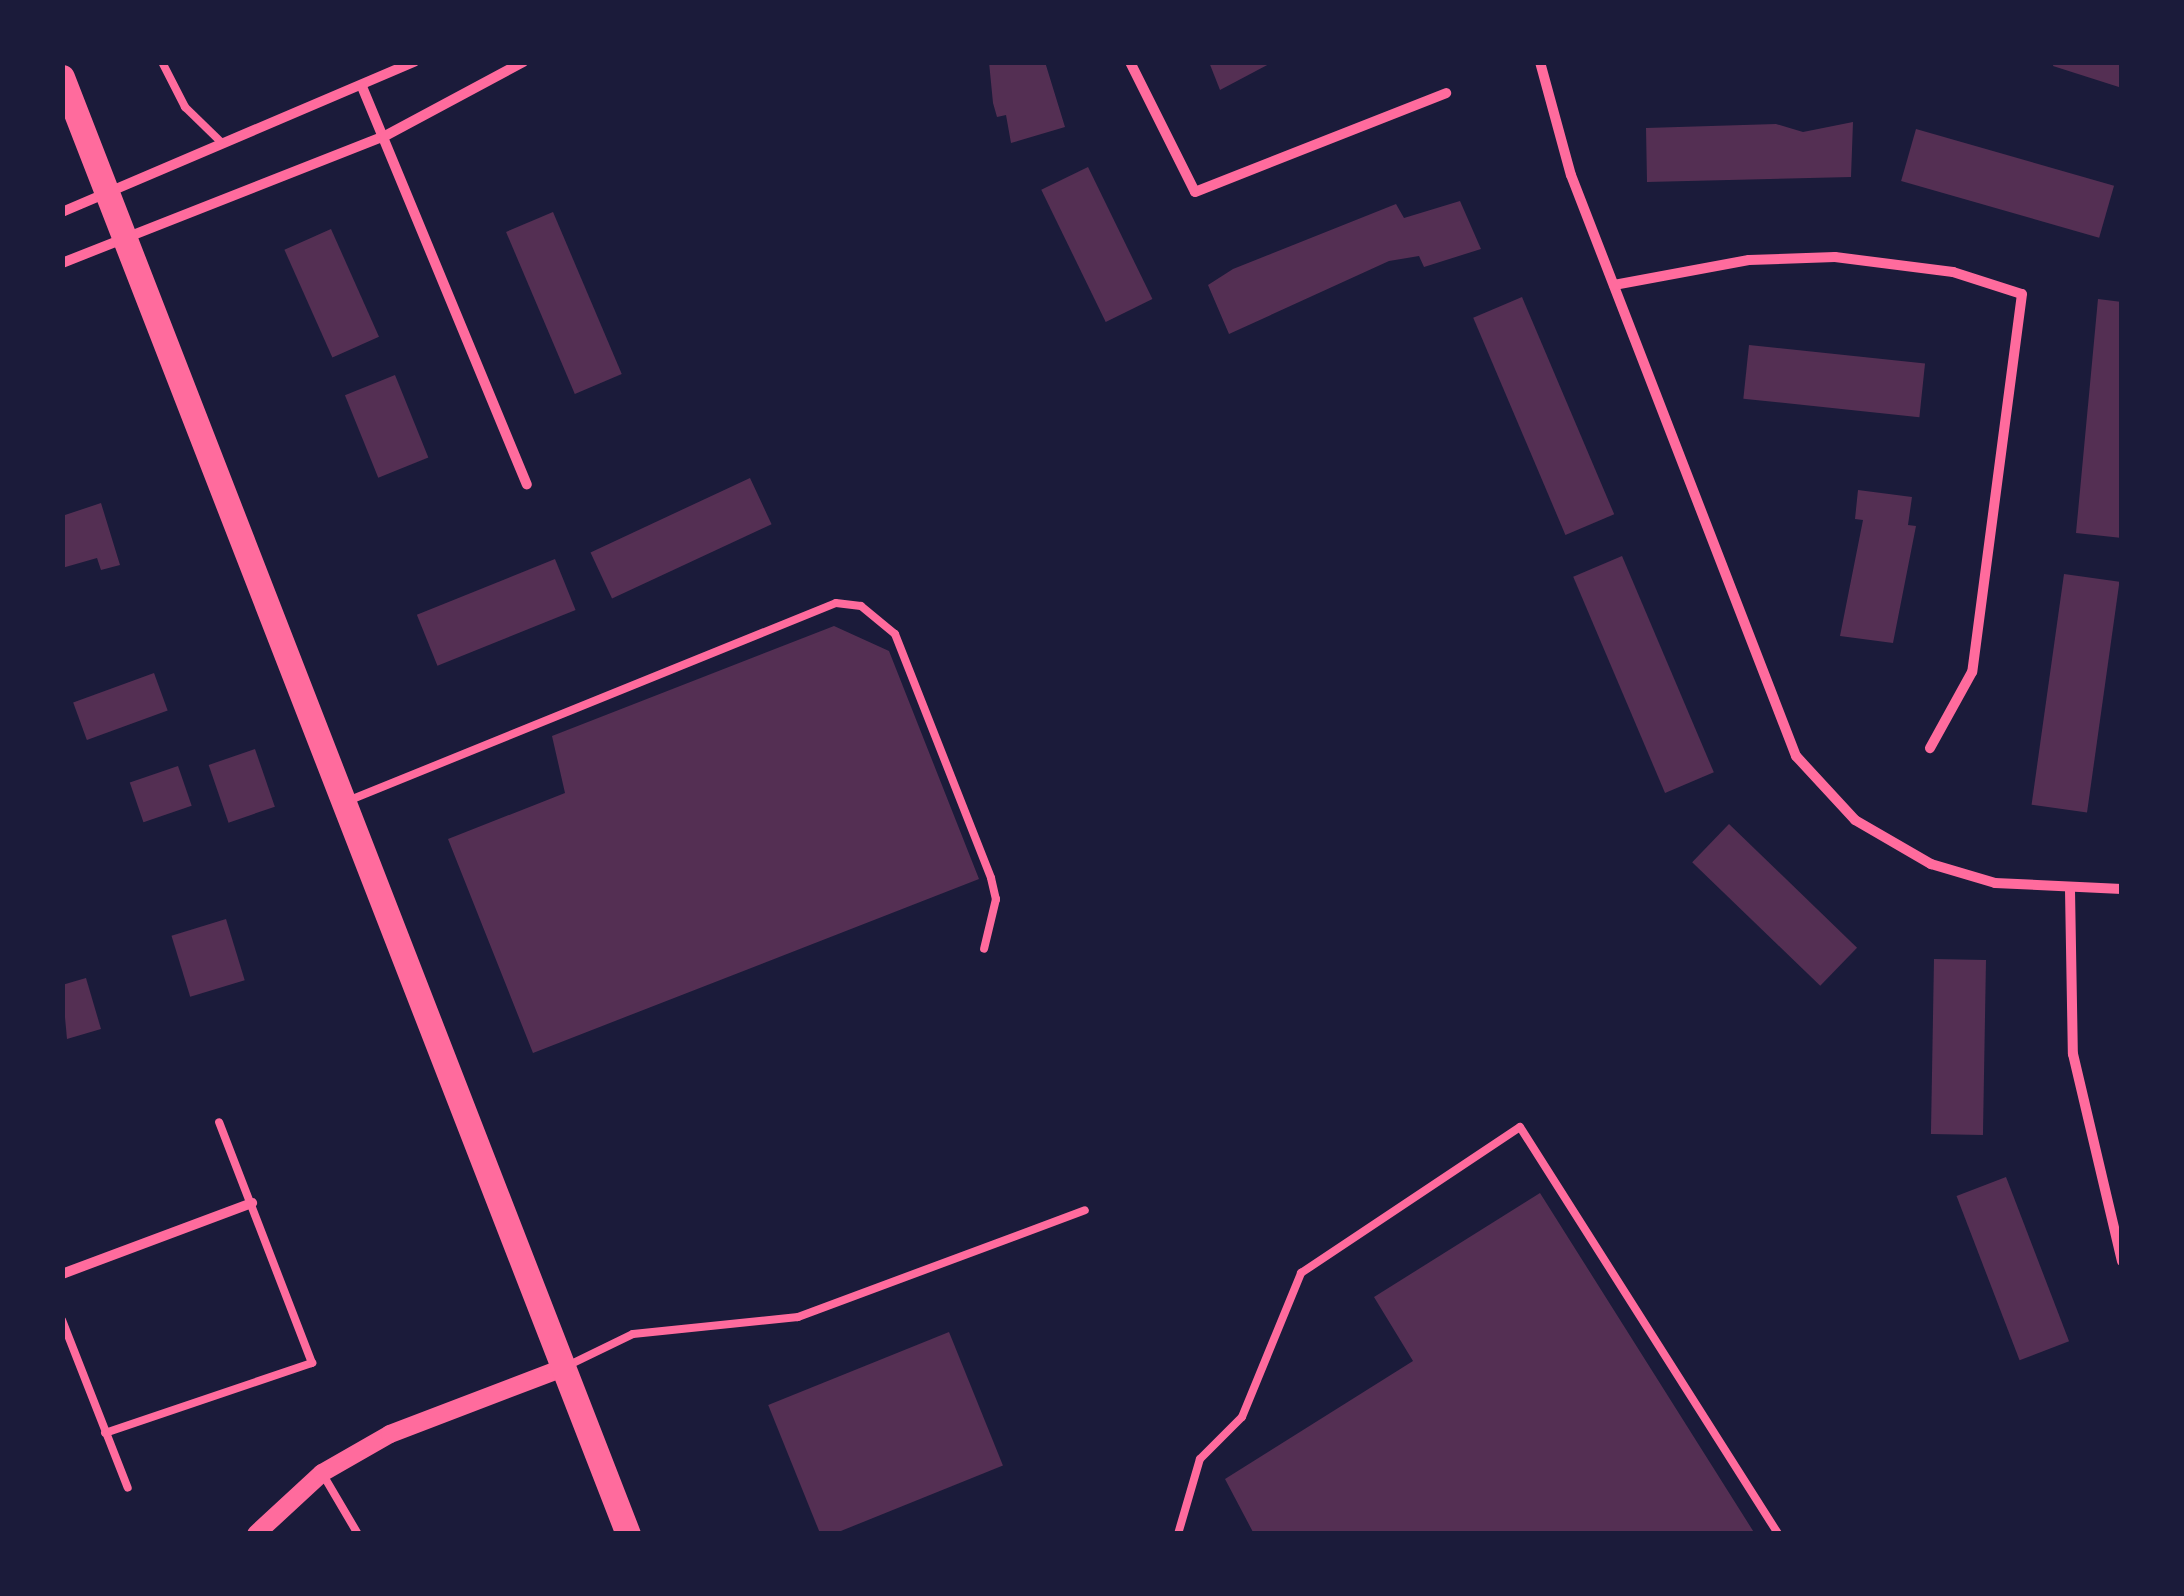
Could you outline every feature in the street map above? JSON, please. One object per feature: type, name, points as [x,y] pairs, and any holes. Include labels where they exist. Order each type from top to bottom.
[{"type":"main road","points":[[62,77],[628,1534]]},
{"type":"street","points":[[62,212],[222,143],[364,89],[414,62]]},
{"type":"street","points":[[62,262],[384,136],[523,62]]},
{"type":"street","points":[[1130,62],[1195,192],[1446,93]]},
{"type":"street","points":[[1540,62],[1614,285],[1776,716],[1820,788],[1889,844],[1931,864],[1995,883],[2070,890],[2122,889]]},
{"type":"street","points":[[364,89],[527,484]]},
{"type":"street","points":[[1614,285],[1749,260],[1834,258],[1953,272],[2022,294],[1972,672],[1930,748]]},
{"type":"street","points":[[2070,890],[2072,1054],[2122,1261]]},
{"type":"street","points":[[62,1274],[252,1203]]},
{"type":"street","points":[[256,1534],[322,1473],[390,1434],[563,1368]]},
{"type":"lane","points":[[162,62],[185,108],[222,143]]},
{"type":"lane","points":[[341,803],[836,604],[860,606],[895,634],[990,878],[996,898],[984,949]]},
{"type":"lane","points":[[105,1433],[312,1362],[219,1122]]},
{"type":"lane","points":[[1178,1534],[1200,1460],[1242,1416],[1302,1273],[1520,1127],[1778,1534]]},
{"type":"lane","points":[[563,1368],[633,1334],[798,1317],[1085,1210]]},
{"type":"lane","points":[[62,1320],[128,1488]]},
{"type":"lane","points":[[322,1473],[358,1534]]},
{"type":"building","points":[[989,62],[1045,62],[1065,127],[1011,143],[1006,115],[997,117],[993,103]]},
{"type":"building","points":[[1209,62],[1271,62],[1271,63],[1220,90]]},
{"type":"building","points":[[2054,62],[2122,62],[2122,88],[2053,66]]},
{"type":"building","points":[[1853,122],[1851,177],[1647,182],[1646,128],[1776,124],[1803,132]]},
{"type":"building","points":[[1916,129],[2114,186],[2099,238],[1901,181]]},
{"type":"building","points":[[1088,167],[1152,299],[1106,322],[1041,190]]},
{"type":"building","points":[[1460,201],[1481,249],[1424,267],[1419,256],[1389,261],[1229,334],[1208,285],[1233,269],[1396,204],[1404,218]]},
{"type":"building","points":[[553,212],[622,374],[575,394],[506,232]]},
{"type":"building","points":[[331,229],[379,337],[332,358],[284,250]]},
{"type":"building","points":[[1522,297],[1614,514],[1565,535],[1473,318]]},
{"type":"building","points":[[2098,299],[2122,302],[2122,538],[2076,533]]},
{"type":"building","points":[[1749,345],[1925,364],[1919,417],[1743,399]]},
{"type":"building","points":[[395,375],[428,458],[378,478],[345,395]]},
{"type":"building","points":[[750,478],[772,524],[612,599],[590,552]]},
{"type":"building","points":[[1858,490],[1912,497],[1908,525],[1916,526],[1893,643],[1840,636],[1863,520],[1855,519]]},
{"type":"building","points":[[101,503],[120,565],[101,570],[97,558],[62,568],[62,516]]},
{"type":"building","points":[[1622,556],[1714,772],[1665,793],[1573,577]]},
{"type":"building","points":[[555,559],[576,610],[437,666],[417,615]]},
{"type":"building","points":[[2064,574],[2119,582],[2087,813],[2032,805]]},
{"type":"building","points":[[834,626],[889,651],[979,879],[533,1053],[448,839],[565,793],[552,736]]},
{"type":"building","points":[[154,673],[168,711],[87,740],[73,702]]},
{"type":"building","points":[[255,749],[275,807],[229,823],[209,765]]},
{"type":"building","points":[[178,766],[192,806],[143,822],[130,783]]},
{"type":"building","points":[[1729,824],[1857,948],[1820,986],[1692,862]]},
{"type":"building","points":[[226,919],[245,980],[190,997],[171,936]]},
{"type":"building","points":[[1934,959],[1986,960],[1983,1135],[1931,1134]]},
{"type":"building","points":[[86,978],[101,1029],[67,1039],[62,985]]},
{"type":"building","points":[[2006,1177],[2069,1341],[2020,1360],[1957,1196]]},
{"type":"building","points":[[1540,1193],[1755,1534],[1254,1534],[1225,1479],[1413,1361],[1374,1297]]},
{"type":"building","points":[[949,1332],[1003,1466],[833,1534],[820,1534],[768,1405]]}]
